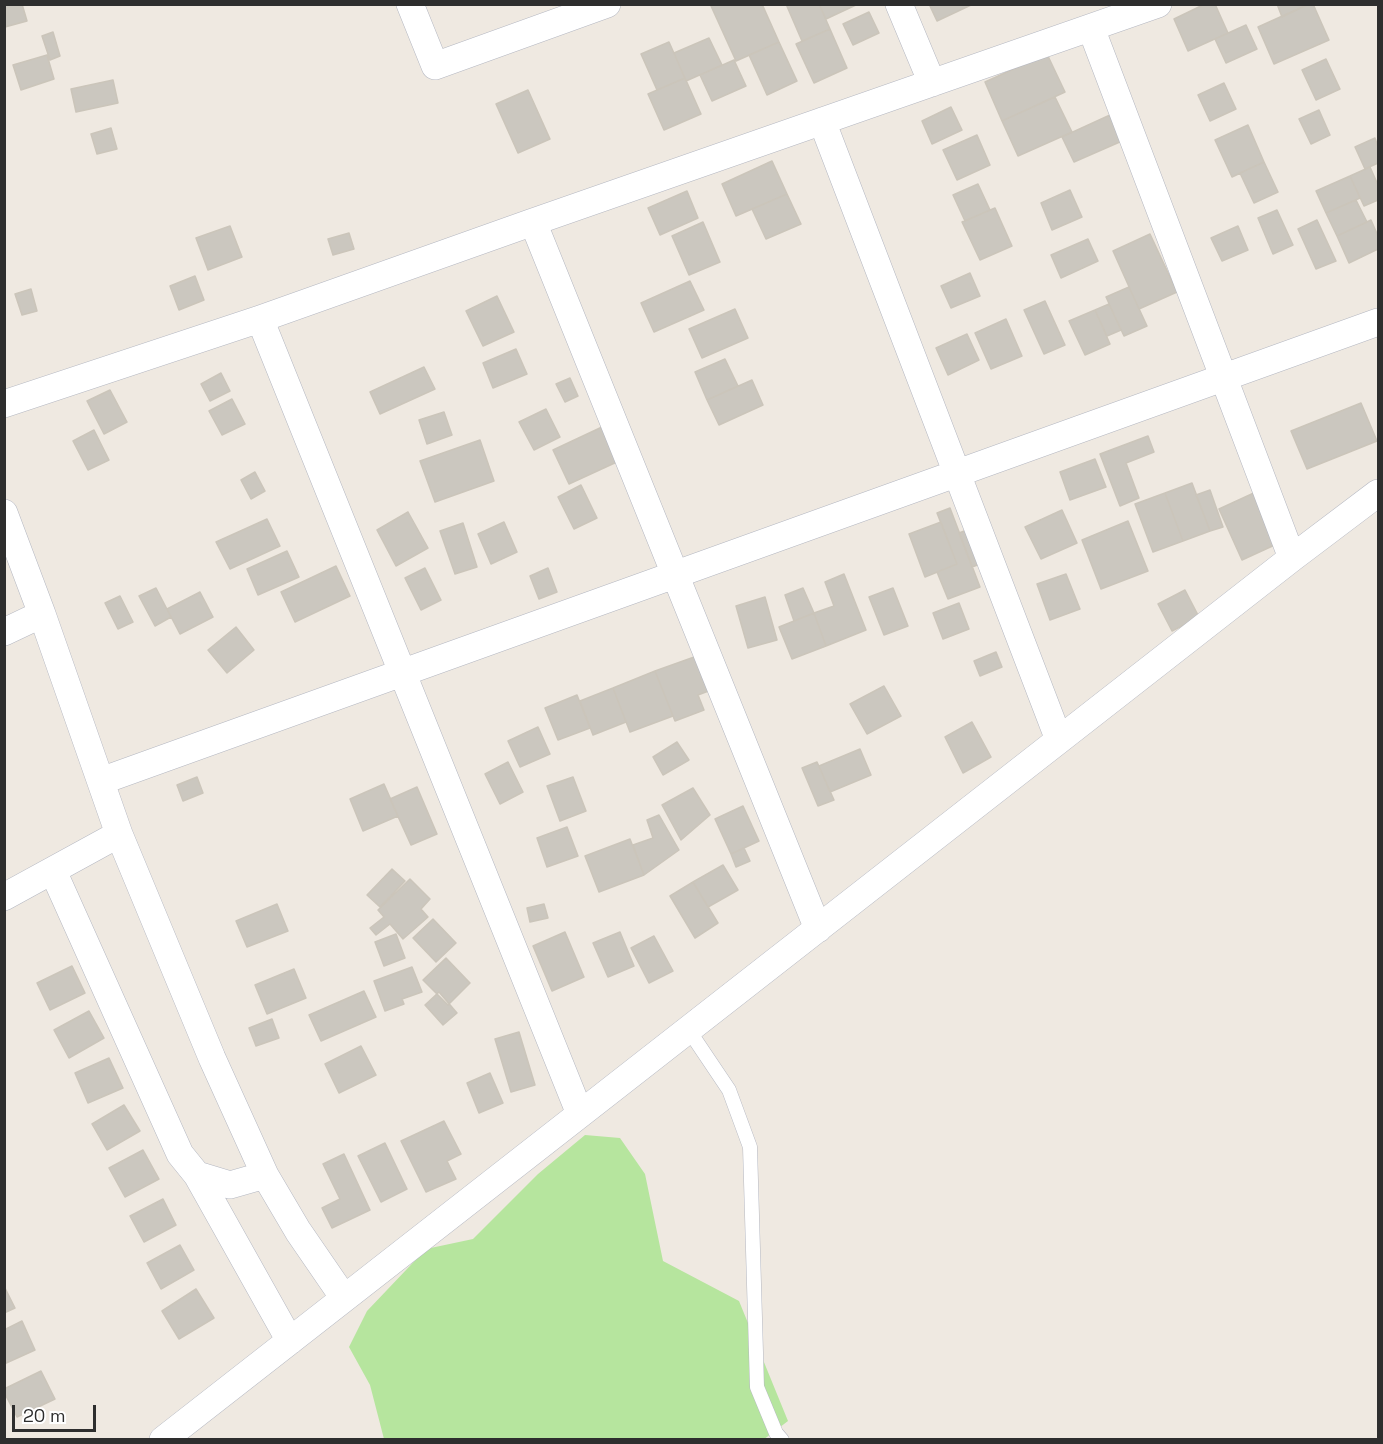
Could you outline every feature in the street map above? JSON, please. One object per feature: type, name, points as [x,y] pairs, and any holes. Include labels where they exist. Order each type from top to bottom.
[{"type":"street","points":[[410,4],[435,66],[606,4]]},
{"type":"street","points":[[899,4],[932,83]]},
{"type":"street","points":[[4,404],[260,319],[1158,4]]},
{"type":"street","points":[[1091,28],[1292,558]]},
{"type":"street","points":[[822,121],[1059,740]]},
{"type":"street","points":[[534,222],[818,929]]},
{"type":"street","points":[[260,319],[580,1114]]},
{"type":"street","points":[[101,781],[1378,322]]},
{"type":"street","points":[[163,1440],[1378,493]]},
{"type":"street","points":[[4,513],[119,834],[212,1058],[265,1175],[298,1231],[344,1298]]},
{"type":"street","points":[[4,632],[42,614]]},
{"type":"street","points":[[4,897],[119,834]]},
{"type":"street","points":[[53,871],[180,1154],[197,1175],[290,1341]]},
{"type":"street","points":[[197,1175],[230,1185],[265,1175]]},
{"type":"lane","points":[[688,1029],[729,1090],[750,1148],[757,1387],[776,1433],[782,1440]]},
{"type":"green space","points":[[585,1135],[620,1138],[645,1174],[663,1261],[739,1301],[788,1421],[763,1440],[384,1439],[370,1385],[349,1347],[367,1311],[426,1249],[473,1239],[538,1174]]},
{"type":"building","points":[[4,4],[22,4],[27,21],[5,27]]},
{"type":"building","points":[[714,4],[762,4],[779,42],[736,61],[711,6]]},
{"type":"building","points":[[786,4],[819,4],[830,29],[802,41]]},
{"type":"building","points":[[819,4],[858,4],[826,19]]},
{"type":"building","points":[[929,4],[970,4],[971,5],[937,21]]},
{"type":"building","points":[[1205,4],[1215,4],[1228,33],[1188,51],[1174,19]]},
{"type":"building","points":[[1277,4],[1309,4],[1282,17]]},
{"type":"building","points":[[1313,4],[1329,40],[1274,64],[1258,27]]},
{"type":"building","points":[[869,12],[879,33],[853,45],[843,24]]},
{"type":"building","points":[[1246,25],[1257,49],[1226,63],[1215,39]]},
{"type":"building","points":[[830,29],[847,68],[814,83],[796,44]]},
{"type":"building","points":[[53,32],[60,56],[50,60],[42,36]]},
{"type":"building","points":[[709,38],[722,65],[686,81],[674,53]]},
{"type":"building","points":[[669,42],[685,78],[657,90],[641,54]]},
{"type":"building","points":[[779,42],[797,81],[767,95],[749,55]]},
{"type":"building","points":[[1047,54],[1065,92],[1002,121],[985,82]]},
{"type":"building","points":[[47,55],[54,79],[21,90],[13,65]]},
{"type":"building","points":[[1326,59],[1340,89],[1316,100],[1302,70]]},
{"type":"building","points":[[734,60],[746,86],[712,101],[700,75]]},
{"type":"building","points":[[685,78],[701,114],[664,130],[648,94]]},
{"type":"building","points":[[113,80],[118,103],[76,112],[71,89]]},
{"type":"building","points":[[1224,83],[1236,109],[1210,121],[1198,95]]},
{"type":"building","points":[[528,90],[550,139],[518,153],[496,104]]},
{"type":"building","points":[[1055,97],[1072,132],[1018,156],[1002,121]]},
{"type":"building","points":[[951,107],[962,130],[932,144],[922,121]]},
{"type":"building","points":[[1319,110],[1330,135],[1311,144],[1299,119]]},
{"type":"building","points":[[1110,115],[1122,141],[1074,162],[1062,137]]},
{"type":"building","points":[[1248,125],[1264,162],[1232,177],[1215,140]]},
{"type":"building","points":[[111,128],[117,149],[97,154],[91,134]]},
{"type":"building","points":[[977,135],[990,165],[957,180],[943,150]]},
{"type":"building","points":[[1375,138],[1378,147],[1378,163],[1365,169],[1355,147]]},
{"type":"building","points":[[772,161],[787,194],[736,216],[722,184]]},
{"type":"building","points":[[1264,162],[1278,192],[1254,203],[1240,173]]},
{"type":"building","points":[[1370,167],[1378,185],[1378,200],[1364,206],[1350,176]]},
{"type":"building","points":[[1350,176],[1360,198],[1326,213],[1316,191]]},
{"type":"building","points":[[978,184],[990,210],[965,221],[953,195]]},
{"type":"building","points":[[1070,190],[1082,217],[1052,230],[1041,203]]},
{"type":"building","points":[[687,191],[698,218],[660,235],[648,208]]},
{"type":"building","points":[[787,194],[801,224],[766,239],[752,209]]},
{"type":"building","points":[[1356,200],[1367,222],[1337,236],[1326,213]]},
{"type":"building","points":[[995,208],[1012,246],[980,260],[962,222]]},
{"type":"building","points":[[1277,210],[1293,245],[1273,254],[1258,218]]},
{"type":"building","points":[[1317,220],[1336,261],[1316,269],[1298,229]]},
{"type":"building","points":[[1371,220],[1378,236],[1378,249],[1349,263],[1337,236]]},
{"type":"building","points":[[703,222],[720,262],[689,275],[672,236]]},
{"type":"building","points":[[230,226],[242,257],[208,270],[196,238]]},
{"type":"building","points":[[1238,226],[1248,250],[1222,261],[1211,238]]},
{"type":"building","points":[[349,233],[354,249],[333,255],[328,239]]},
{"type":"building","points":[[1150,234],[1177,292],[1139,309],[1113,251]]},
{"type":"building","points":[[1088,239],[1098,261],[1061,278],[1051,255]]},
{"type":"building","points":[[970,273],[980,296],[951,308],[941,286]]},
{"type":"building","points":[[195,276],[204,300],[179,310],[170,286]]},
{"type":"building","points":[[690,281],[704,310],[654,332],[641,303]]},
{"type":"building","points":[[1129,287],[1147,326],[1124,336],[1106,297]]},
{"type":"building","points":[[31,289],[37,311],[22,315],[15,294]]},
{"type":"building","points":[[497,296],[514,332],[483,346],[466,311]]},
{"type":"building","points":[[1045,301],[1065,345],[1044,354],[1024,310]]},
{"type":"building","points":[[1109,304],[1121,330],[1107,336],[1095,310]]},
{"type":"building","points":[[735,309],[748,338],[702,358],[689,329]]},
{"type":"building","points":[[1095,310],[1110,344],[1085,355],[1069,321]]},
{"type":"building","points":[[1006,319],[1022,356],[991,369],[975,333]]},
{"type":"building","points":[[967,334],[979,360],[948,375],[936,348]]},
{"type":"building","points":[[516,349],[527,374],[493,388],[483,363]]},
{"type":"building","points":[[725,359],[738,386],[707,400],[695,372]]},
{"type":"building","points":[[424,367],[435,389],[380,414],[370,392]]},
{"type":"building","points":[[221,373],[230,391],[210,401],[201,384]]},
{"type":"building","points":[[570,378],[578,396],[565,402],[556,384]]},
{"type":"building","points":[[752,380],[763,405],[719,425],[707,400]]},
{"type":"building","points":[[110,390],[127,422],[104,434],[87,401]]},
{"type":"building","points":[[232,399],[245,424],[222,435],[209,411]]},
{"type":"building","points":[[1361,403],[1377,441],[1307,469],[1291,431]]},
{"type":"building","points":[[546,409],[560,437],[534,450],[519,422]]},
{"type":"building","points":[[444,412],[452,435],[427,444],[419,420]]},
{"type":"building","points":[[602,427],[619,461],[569,484],[553,450]]},
{"type":"building","points":[[94,430],[109,460],[88,470],[73,441]]},
{"type":"building","points":[[1148,436],[1154,452],[1126,463],[1139,498],[1120,506],[1100,454]]},
{"type":"building","points":[[480,440],[494,481],[435,502],[420,461]]},
{"type":"building","points":[[1095,459],[1106,487],[1070,500],[1060,472]]},
{"type":"building","points":[[255,472],[265,491],[251,499],[241,480]]},
{"type":"building","points":[[1192,483],[1210,531],[1183,541],[1165,493]]},
{"type":"building","points":[[581,485],[597,518],[574,529],[558,497]]},
{"type":"building","points":[[1210,490],[1223,527],[1210,531],[1196,495]]},
{"type":"building","points":[[1256,492],[1279,543],[1242,560],[1219,509]]},
{"type":"building","points":[[1165,493],[1183,541],[1153,552],[1135,504]]},
{"type":"building","points":[[950,508],[980,587],[948,599],[937,572],[957,564],[937,513]]},
{"type":"building","points":[[1062,510],[1077,543],[1041,559],[1025,527]]},
{"type":"building","points":[[408,512],[428,548],[396,566],[377,530]]},
{"type":"building","points":[[267,519],[280,546],[230,569],[216,542]]},
{"type":"building","points":[[1128,521],[1148,571],[1101,589],[1082,540]]},
{"type":"building","points":[[504,522],[517,552],[491,564],[478,534]]},
{"type":"building","points":[[941,522],[957,564],[925,577],[909,534]]},
{"type":"building","points":[[463,523],[477,567],[455,574],[440,531]]},
{"type":"building","points":[[975,527],[988,561],[972,567],[959,533]]},
{"type":"building","points":[[287,551],[299,577],[258,595],[247,569]]},
{"type":"building","points":[[336,566],[350,596],[295,622],[281,592]]},
{"type":"building","points":[[425,568],[441,600],[421,610],[405,578]]},
{"type":"building","points":[[548,568],[557,592],[539,599],[530,576]]},
{"type":"building","points":[[844,574],[866,630],[826,646],[814,613],[834,606],[825,582]]},
{"type":"building","points":[[1066,574],[1080,609],[1050,620],[1037,584]]},
{"type":"building","points":[[156,588],[171,617],[155,626],[139,596]]},
{"type":"building","points":[[803,588],[814,613],[794,621],[785,595]]},
{"type":"building","points":[[893,588],[908,626],[884,635],[869,597]]},
{"type":"building","points":[[1185,590],[1199,617],[1172,631],[1158,604]]},
{"type":"building","points":[[200,592],[213,617],[180,634],[167,609]]},
{"type":"building","points":[[120,596],[133,622],[118,629],[105,603]]},
{"type":"building","points":[[765,597],[777,640],[748,648],[736,606]]},
{"type":"building","points":[[959,603],[969,629],[943,639],[933,613]]},
{"type":"building","points":[[814,613],[826,646],[792,659],[779,627]]},
{"type":"building","points":[[236,627],[254,650],[227,673],[208,650]]},
{"type":"building","points":[[996,652],[1002,667],[980,676],[974,661]]},
{"type":"building","points":[[697,656],[711,690],[698,695],[704,710],[675,721],[655,671]]},
{"type":"building","points":[[655,671],[673,716],[630,732],[613,688]]},
{"type":"building","points":[[884,686],[901,716],[867,734],[850,704]]},
{"type":"building","points":[[613,688],[626,722],[593,735],[580,701]]},
{"type":"building","points":[[577,695],[590,728],[558,740],[545,708]]},
{"type":"building","points":[[972,722],[991,757],[963,773],[945,737]]},
{"type":"building","points":[[538,727],[550,754],[520,767],[508,741]]},
{"type":"building","points":[[677,742],[689,760],[663,775],[653,757]]},
{"type":"building","points":[[860,749],[871,775],[830,792],[819,766]]},
{"type":"building","points":[[508,762],[523,792],[500,804],[485,774]]},
{"type":"building","points":[[817,762],[834,800],[818,806],[802,768]]},
{"type":"building","points":[[197,777],[203,793],[183,801],[177,785]]},
{"type":"building","points":[[573,777],[586,811],[560,821],[547,786]]},
{"type":"building","points":[[384,784],[398,816],[363,831],[350,799]]},
{"type":"building","points":[[417,787],[437,834],[411,845],[390,799]]},
{"type":"building","points":[[693,788],[710,815],[681,840],[662,805]]},
{"type":"building","points":[[743,806],[759,841],[731,854],[715,819]]},
{"type":"building","points":[[659,815],[679,850],[644,875],[633,845],[653,838],[647,820]]},
{"type":"building","points":[[567,827],[578,856],[547,867],[537,838]]},
{"type":"building","points":[[630,839],[644,875],[599,892],[585,856]]},
{"type":"building","points":[[744,848],[750,861],[736,867],[731,854]]},
{"type":"building","points":[[723,865],[738,890],[708,907],[693,882]]},
{"type":"building","points":[[392,869],[405,881],[380,907],[367,895]]},
{"type":"building","points":[[410,879],[430,899],[421,909],[428,917],[403,939],[390,924],[376,935],[370,928],[384,917],[378,910]]},
{"type":"building","points":[[693,882],[718,923],[695,938],[670,896]]},
{"type":"building","points":[[277,904],[288,931],[247,947],[236,921]]},
{"type":"building","points":[[544,904],[548,918],[530,922],[527,908]]},
{"type":"building","points":[[433,919],[456,943],[436,962],[413,938]]},
{"type":"building","points":[[565,932],[584,977],[552,991],[533,946]]},
{"type":"building","points":[[620,932],[634,966],[608,977],[593,943]]},
{"type":"building","points":[[396,934],[405,958],[384,966],[375,942]]},
{"type":"building","points":[[654,936],[673,971],[649,983],[631,948]]},
{"type":"building","points":[[446,958],[470,983],[448,1005],[423,980]]},
{"type":"building","points":[[72,966],[85,993],[50,1010],[37,983]]},
{"type":"building","points":[[412,967],[422,992],[402,999],[404,1004],[385,1011],[374,981]]},
{"type":"building","points":[[294,969],[306,998],[267,1014],[255,985]]},
{"type":"building","points":[[364,991],[376,1017],[321,1041],[309,1015]]},
{"type":"building","points":[[439,992],[457,1013],[443,1025],[425,1005]]},
{"type":"building","points":[[89,1011],[104,1038],[69,1058],[54,1030]]},
{"type":"building","points":[[272,1019],[279,1038],[256,1046],[249,1028]]},
{"type":"building","points":[[519,1032],[535,1085],[511,1092],[495,1039]]},
{"type":"building","points":[[361,1046],[376,1075],[339,1093],[325,1064]]},
{"type":"building","points":[[109,1058],[123,1088],[88,1103],[75,1073]]},
{"type":"building","points":[[490,1073],[503,1103],[479,1113],[467,1083]]},
{"type":"building","points":[[124,1105],[140,1131],[107,1150],[92,1124]]},
{"type":"building","points":[[444,1121],[461,1154],[447,1161],[456,1179],[426,1192],[401,1141]]},
{"type":"building","points":[[385,1143],[407,1189],[381,1202],[358,1156]]},
{"type":"building","points":[[143,1150],[159,1179],[125,1197],[109,1168]]},
{"type":"building","points":[[344,1154],[370,1210],[332,1228],[322,1208],[340,1199],[323,1164]]},
{"type":"building","points":[[163,1199],[176,1225],[144,1242],[130,1216]]},
{"type":"building","points":[[180,1245],[194,1270],[161,1289],[147,1263]]},
{"type":"building","points":[[4,1286],[15,1308],[4,1313]]},
{"type":"building","points":[[196,1289],[214,1318],[179,1339],[162,1311]]},
{"type":"building","points":[[22,1321],[35,1350],[4,1364],[4,1330]]},
{"type":"building","points":[[41,1371],[55,1399],[17,1417],[4,1389]]}]
